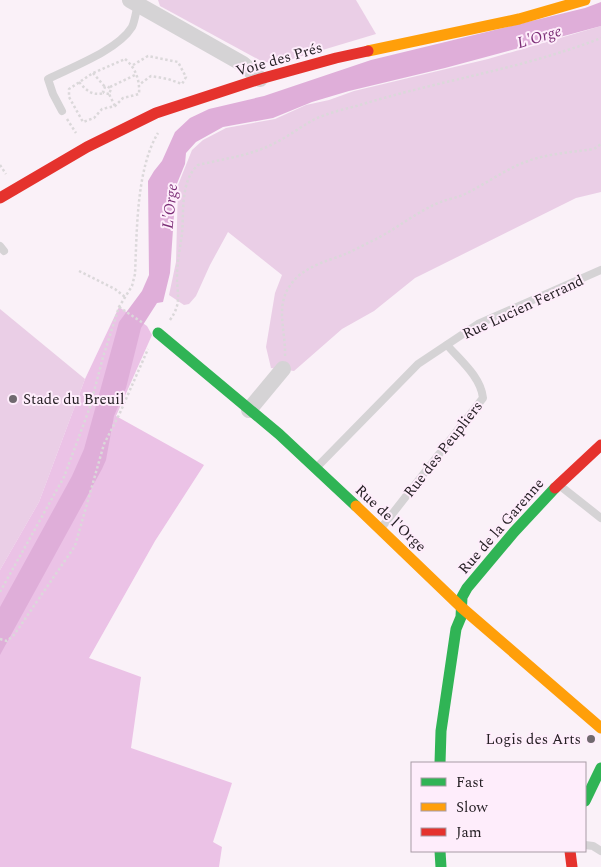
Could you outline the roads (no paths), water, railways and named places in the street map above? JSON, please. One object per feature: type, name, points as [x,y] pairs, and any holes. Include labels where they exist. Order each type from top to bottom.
[{"type":"street","name":"Voie des Prés","points":[[0,198],[87,147],[156,113],[260,79],[336,58],[519,19],[545,6],[585,0]]},
{"type":"street","points":[[136,1],[243,64],[260,79]]},
{"type":"street","name":"Rue de l'Orge","points":[[158,333],[316,468],[461,607],[601,728]]},
{"type":"street","points":[[249,410],[283,369]]},
{"type":"street","name":"Rue de la Garenne","points":[[440,762],[441,731],[456,629],[461,616],[462,597],[467,588],[537,505],[558,483],[601,445]]},
{"type":"street","points":[[586,799],[601,768]]},
{"type":"street","points":[[440,852],[441,867]]},
{"type":"street","points":[[570,852],[572,867]]},
{"type":"lane","points":[[62,111],[48,79],[120,41],[132,26],[136,1]]},
{"type":"lane","name":"Rue Lucien Ferrand","points":[[316,468],[418,364],[478,324],[601,270]]},
{"type":"lane","name":"Rue des Peupliers","points":[[380,529],[483,398],[478,382],[447,345]]},
{"type":"lane","points":[[558,483],[601,518]]},
{"type":"lane","points":[[586,845],[593,846],[601,851]]},
{"type":"water","name":"L'Orge","points":[[601,2],[601,26],[445,68],[349,91],[312,102],[273,118],[223,127],[196,142],[186,153],[185,164],[176,186],[170,273],[163,302],[157,303],[141,328],[126,388],[114,416],[106,460],[0,655],[0,607],[72,476],[84,449],[119,322],[142,291],[149,275],[148,181],[162,161],[175,132],[190,118],[209,109],[264,96],[371,60],[585,8]]},
{"type":"place","name":"Stade du Breuil","points":[[13,399]]},
{"type":"place","name":"Logis des Arts","points":[[591,739]]}]
